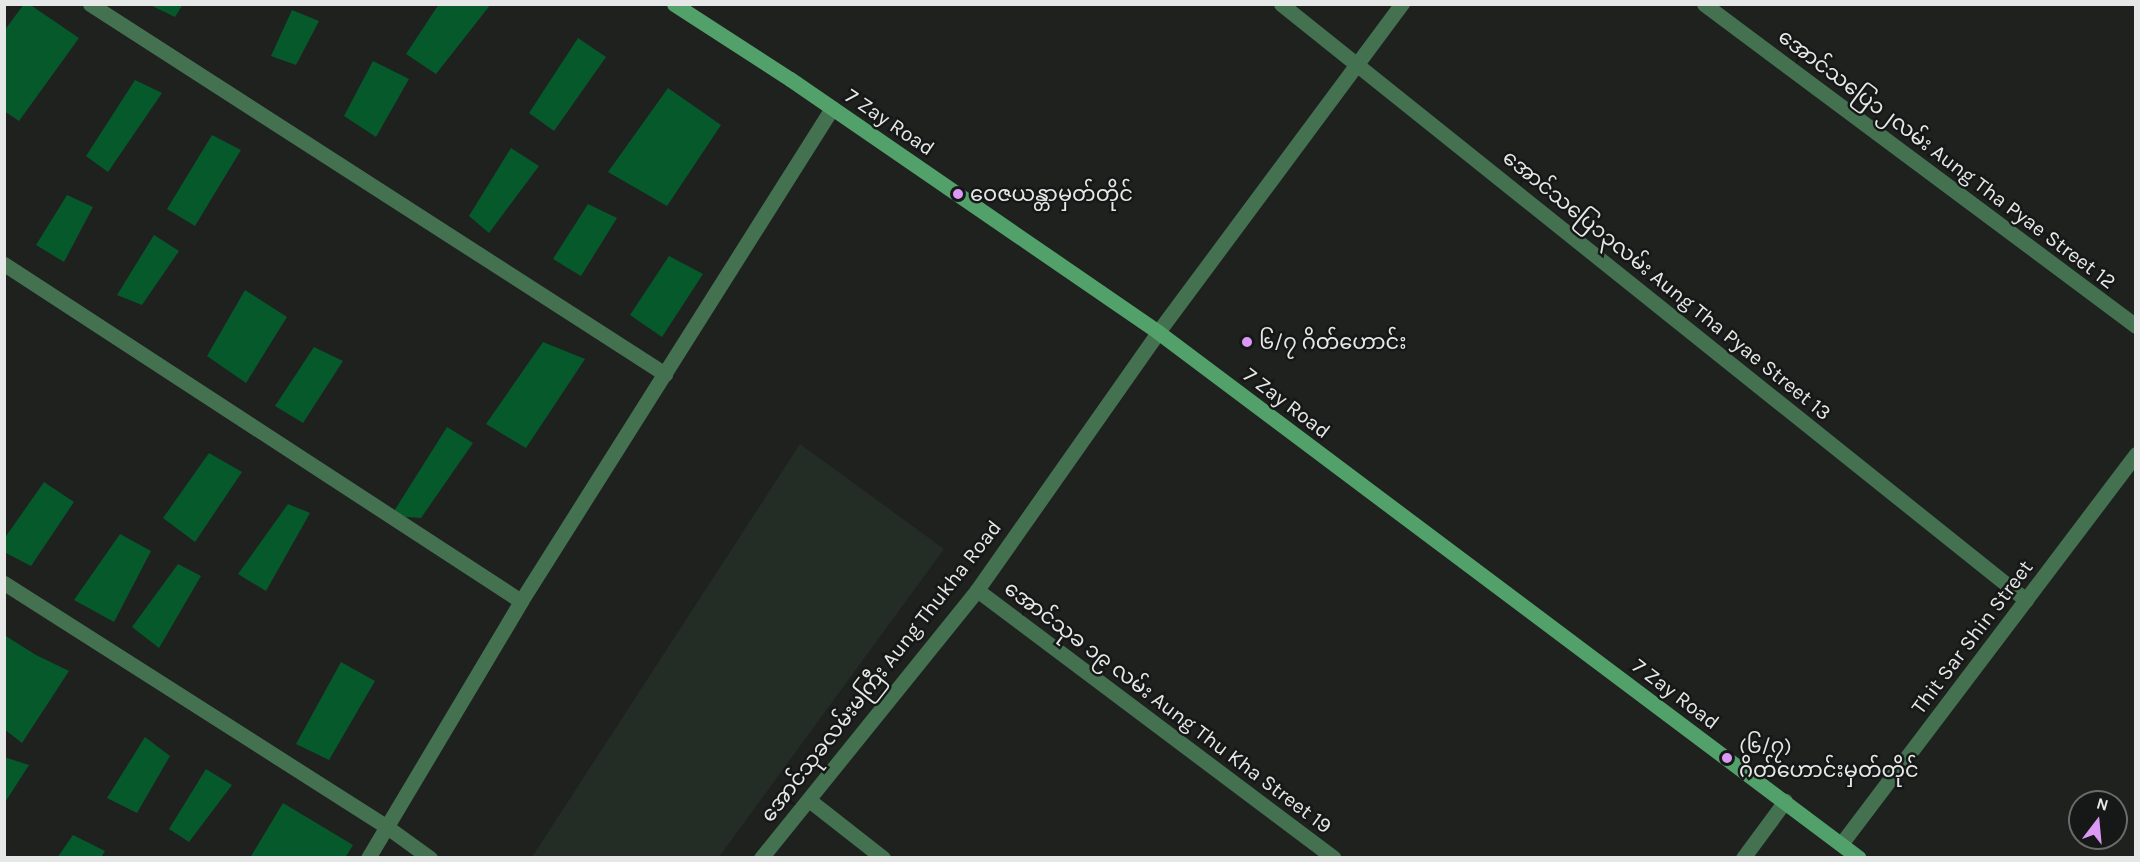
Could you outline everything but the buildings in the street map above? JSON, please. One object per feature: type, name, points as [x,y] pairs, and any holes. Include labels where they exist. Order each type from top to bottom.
[{"type":"street","points":[[90,4],[664,374]]},
{"type":"street","name":"7 Zay Road","points":[[674,4],[832,108],[1158,332],[1859,858]]},
{"type":"street","name":"အောင်သပြေ၁၃လမ်း Aung Tha Pyae Street 13","points":[[1281,4],[2026,600]]},
{"type":"street","name":"အောင်သုခလမ်းမကြီး Aung Thukha Road","points":[[760,858],[977,590],[1158,332],[1401,4]]},
{"type":"street","name":"အောင်သပြေ၁၂လမ်း Aung Tha Pyae Street 12","points":[[1704,4],[2136,326]]},
{"type":"street","points":[[368,858],[521,601],[832,108]]},
{"type":"street","points":[[4,264],[521,601]]},
{"type":"street","name":"Thit Sar Shin Street","points":[[1841,844],[2136,454]]},
{"type":"street","points":[[4,583],[387,827],[430,858]]},
{"type":"street","name":"အောင်သုခ ၁၉ လမ်း Aung Thu Kha Street 19","points":[[977,590],[1334,858]]},
{"type":"street","points":[[809,800],[883,858]]},
{"type":"street","points":[[1743,858],[1785,801]]},
{"type":"shaded area","points":[[800,444],[944,549],[719,857],[532,857]]},
{"type":"place","name":"ဝေဇယန္တာမှတ်တိုင်","points":[[958,194]]},
{"type":"place","name":"၆/၇ ဂိတ်ဟောင်း","points":[[1247,342]]},
{"type":"place","name":"(၆/၇) ဂိတ်ဟောင်းမှတ်တိုင်","points":[[1727,758]]}]
